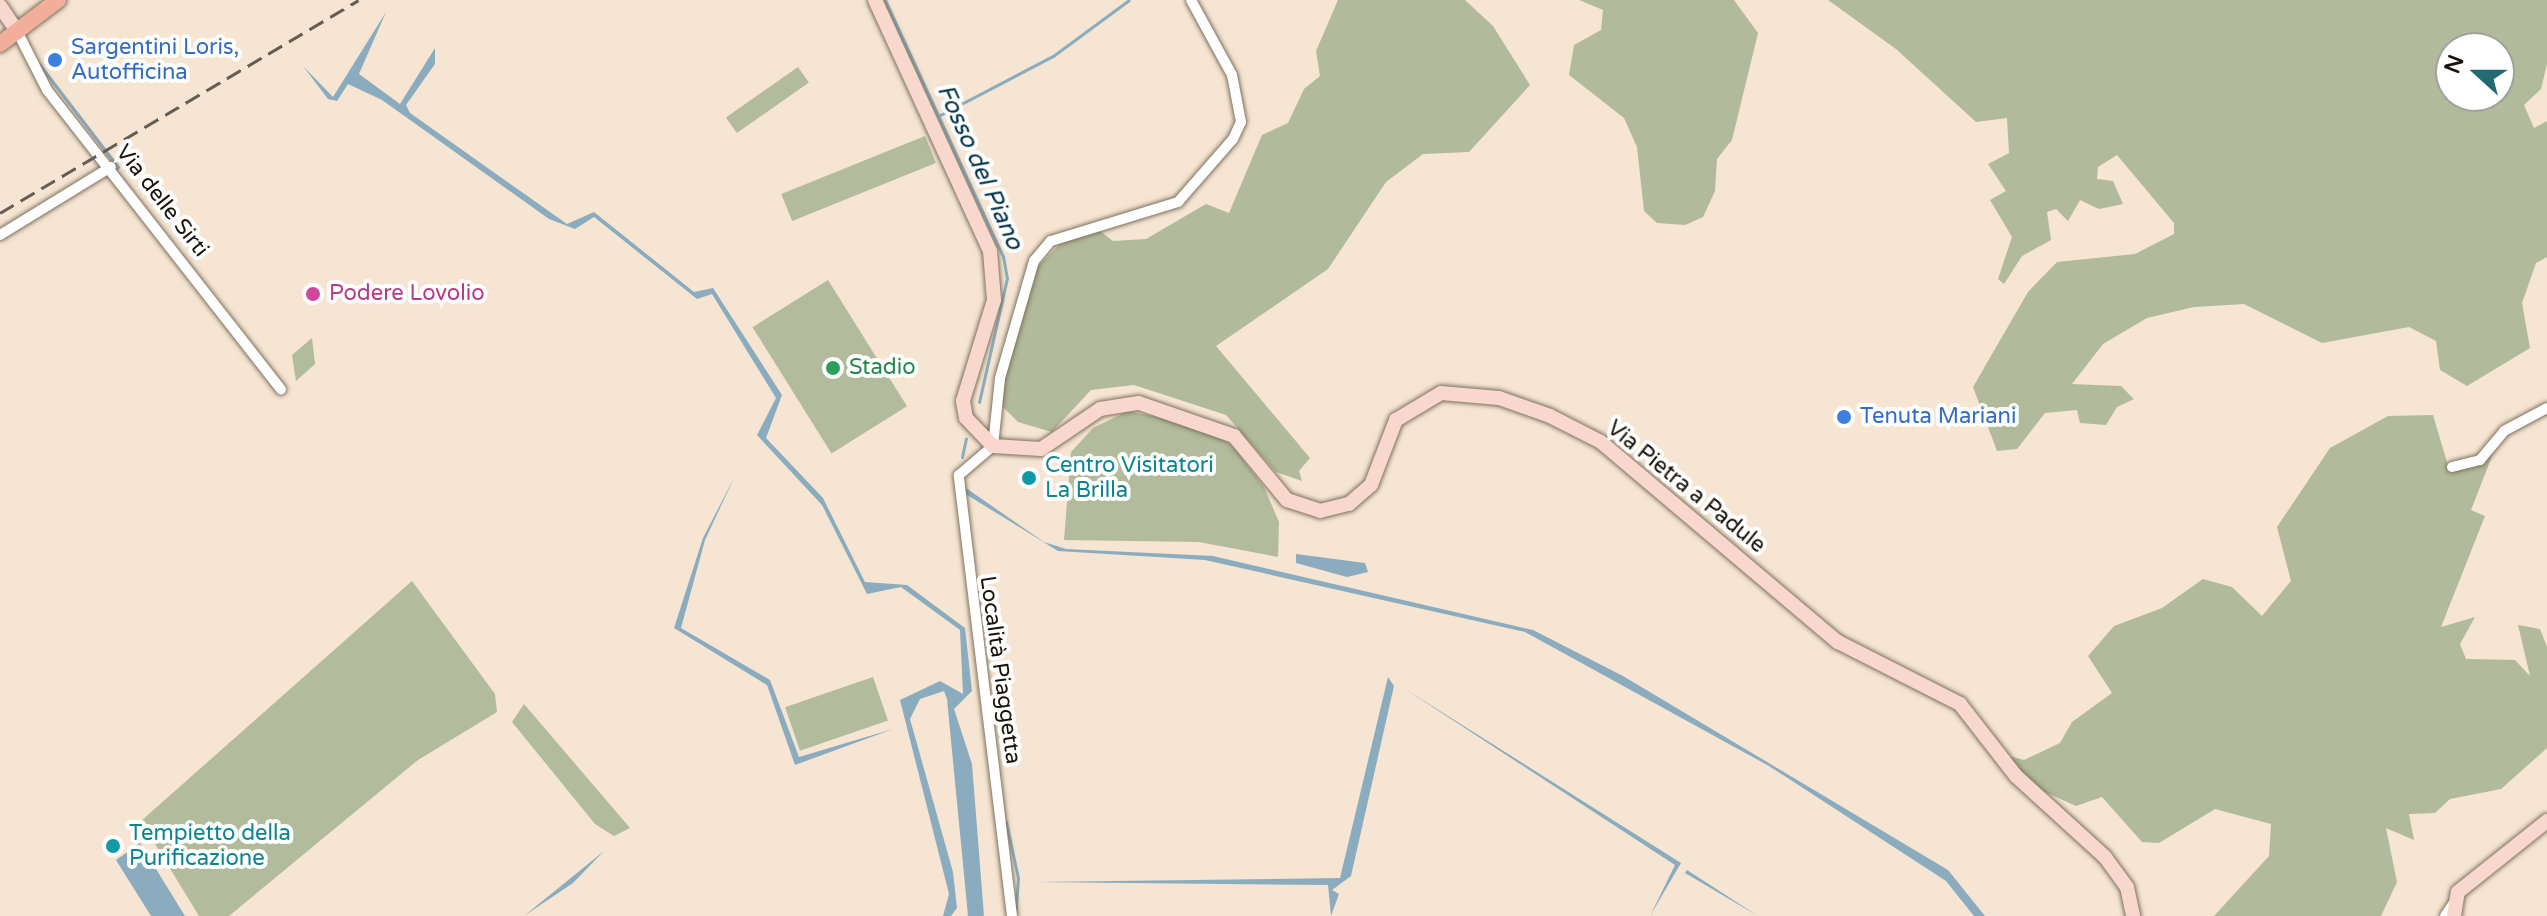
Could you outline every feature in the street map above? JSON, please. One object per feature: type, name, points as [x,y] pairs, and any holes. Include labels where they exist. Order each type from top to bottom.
[{"type":"main road","points":[[0,44],[58,0]]},
{"type":"street","points":[[875,0],[993,261],[992,312],[964,382],[966,418],[993,446]]},
{"type":"street","points":[[993,446],[1000,378],[1034,261],[1051,241],[1191,194],[1239,127],[1232,75],[1191,0]]},
{"type":"street","points":[[0,6],[18,33]]},
{"type":"street","name":"Via delle Sirti","points":[[18,33],[47,90],[113,170],[281,390]]},
{"type":"street","points":[[0,235],[113,170]]},
{"type":"street","name":"Via Pietra a Padule","points":[[993,446],[1041,449],[1100,409],[1139,403],[1234,436],[1287,500],[1320,511],[1349,504],[1371,485],[1396,420],[1441,393],[1499,398],[1550,416],[1601,442],[1838,642],[1960,704],[2016,776],[2105,857],[2127,887],[2133,916]]},
{"type":"street","points":[[2452,467],[2480,460],[2504,431],[2547,408]]},
{"type":"street","name":"Località Piaggetta","points":[[993,446],[959,475],[1012,916]]},
{"type":"street","points":[[2445,916],[2455,909],[2488,864],[2547,821]]},
{"type":"green space","points":[[1338,0],[1465,0],[1493,26],[1530,85],[1469,152],[1423,154],[1386,182],[1328,269],[1216,346],[1310,458],[1299,471],[1302,481],[1276,472],[1226,415],[1134,385],[1091,390],[1052,432],[1018,422],[999,403],[1026,278],[1064,240],[1100,231],[1113,241],[1146,239],[1206,204],[1229,213],[1262,135],[1288,123],[1304,89],[1320,76],[1316,51]]},
{"type":"green space","points":[[1579,0],[1734,0],[1758,33],[1732,140],[1717,159],[1715,191],[1703,217],[1685,225],[1657,223],[1644,211],[1637,147],[1624,118],[1569,75],[1574,45],[1601,30],[1603,10]]},
{"type":"green space","points":[[1828,0],[2547,0],[2547,64],[2541,89],[2524,105],[2534,128],[2547,121],[2547,257],[2536,263],[2522,303],[2530,348],[2467,386],[2440,370],[2436,341],[2409,327],[2322,343],[2244,304],[2194,307],[2147,318],[2103,344],[2072,384],[2121,386],[2134,399],[2117,407],[2106,425],[2080,423],[2077,410],[2045,413],[2017,449],[1997,451],[1973,387],[2028,292],[2057,262],[2135,254],[2174,234],[2174,223],[2117,155],[2098,167],[2097,179],[2113,181],[2123,204],[2099,209],[2080,200],[2068,221],[2056,209],[2047,212],[2051,240],[2022,256],[2004,284],[1998,279],[2012,237],[1990,200],[2006,191],[1988,164],[2009,153],[2007,118],[1976,122],[1896,49]]},
{"type":"green space","points":[[798,67],[809,83],[737,133],[726,117]]},
{"type":"green space","points":[[925,136],[936,163],[792,221],[781,194]]},
{"type":"green space","points":[[828,280],[907,406],[831,454],[753,327]]},
{"type":"green space","points":[[312,338],[315,364],[296,381],[292,355]]},
{"type":"green space","points":[[1128,411],[1209,428],[1234,448],[1264,487],[1279,522],[1278,557],[1199,542],[1064,540],[1071,452],[1093,428]]},
{"type":"green space","points":[[2433,415],[2449,469],[2481,462],[2496,446],[2471,510],[2485,516],[2441,627],[2475,617],[2460,644],[2466,659],[2515,660],[2530,676],[2518,625],[2540,629],[2547,647],[2547,748],[2501,789],[2450,799],[2435,813],[2409,814],[2414,840],[2386,828],[2397,882],[2381,916],[2214,916],[2269,856],[2271,824],[2215,809],[2159,843],[2142,842],[2102,797],[2076,806],[2036,788],[2002,754],[2024,760],[2060,743],[2072,722],[2112,693],[2088,656],[2114,626],[2162,608],[2203,579],[2232,587],[2262,616],[2291,581],[2277,527],[2330,448],[2388,416]]},
{"type":"green space","points":[[412,581],[495,694],[497,712],[418,760],[229,916],[199,916],[141,821]]},
{"type":"green space","points":[[873,677],[888,720],[800,751],[785,707]]},
{"type":"green space","points":[[524,704],[630,828],[614,836],[595,824],[512,722]]},
{"type":"water","points":[[386,12],[359,74],[400,104],[435,48],[435,64],[406,105],[410,113],[567,224],[594,212],[694,292],[713,288],[782,395],[766,438],[823,498],[865,582],[907,585],[965,628],[972,691],[954,709],[972,764],[984,916],[968,916],[944,691],[920,699],[910,719],[953,872],[957,908],[951,916],[943,916],[949,894],[900,700],[940,681],[963,694],[960,630],[901,587],[867,594],[822,505],[757,435],[776,398],[712,294],[697,299],[594,217],[575,229],[549,219],[382,100],[348,84],[337,101],[328,99],[303,66],[333,97]]},
{"type":"water","points":[[735,476],[705,540],[681,628],[770,680],[799,757],[893,729],[795,765],[767,685],[674,628],[703,538]]},
{"type":"water","points":[[963,486],[1044,542],[1066,549],[1213,556],[1533,630],[1623,676],[1948,870],[1985,916],[1974,916],[1946,881],[1769,766],[1525,632],[1205,560],[1058,551],[964,493]]},
{"type":"water","points":[[1296,554],[1365,563],[1368,572],[1347,577],[1296,563]]},
{"type":"water","points":[[1388,677],[1394,686],[1351,876],[1332,890],[1339,894],[1331,916],[1328,885],[1036,882],[1340,878]]},
{"type":"water","points":[[1402,687],[1681,863],[1650,916],[1675,865]]},
{"type":"water","points":[[140,843],[185,916],[151,916],[116,860]]},
{"type":"water","points":[[604,851],[573,883],[524,916]]},
{"type":"water","points":[[1687,870],[1758,916],[1685,873]]},
{"type":"waterway","name":"Fosso del Piano","points":[[885,0],[1003,256],[1007,278],[979,402]]},
{"type":"waterway","points":[[940,115],[1053,56],[1129,0]]},
{"type":"waterway","points":[[39,64],[118,167],[112,170]]},
{"type":"waterway","name":"Fosso del Piano","points":[[962,457],[966,438]]},
{"type":"waterway","name":"Fosso del Piano","points":[[1006,822],[1018,878],[1016,909]]},
{"type":"railway","points":[[0,213],[359,0]]},
{"type":"place","name":"Sargentini Loris, Autofficina","points":[[55,60]]},
{"type":"place","name":"Podere Lovolio","points":[[313,294]]},
{"type":"place","name":"Stadio","points":[[833,368]]},
{"type":"place","name":"Tenuta Mariani","points":[[1844,417]]},
{"type":"place","name":"Centro Visitatori La Brilla","points":[[1029,478]]},
{"type":"place","name":"Tempietto della Purificazione","points":[[113,846]]}]
